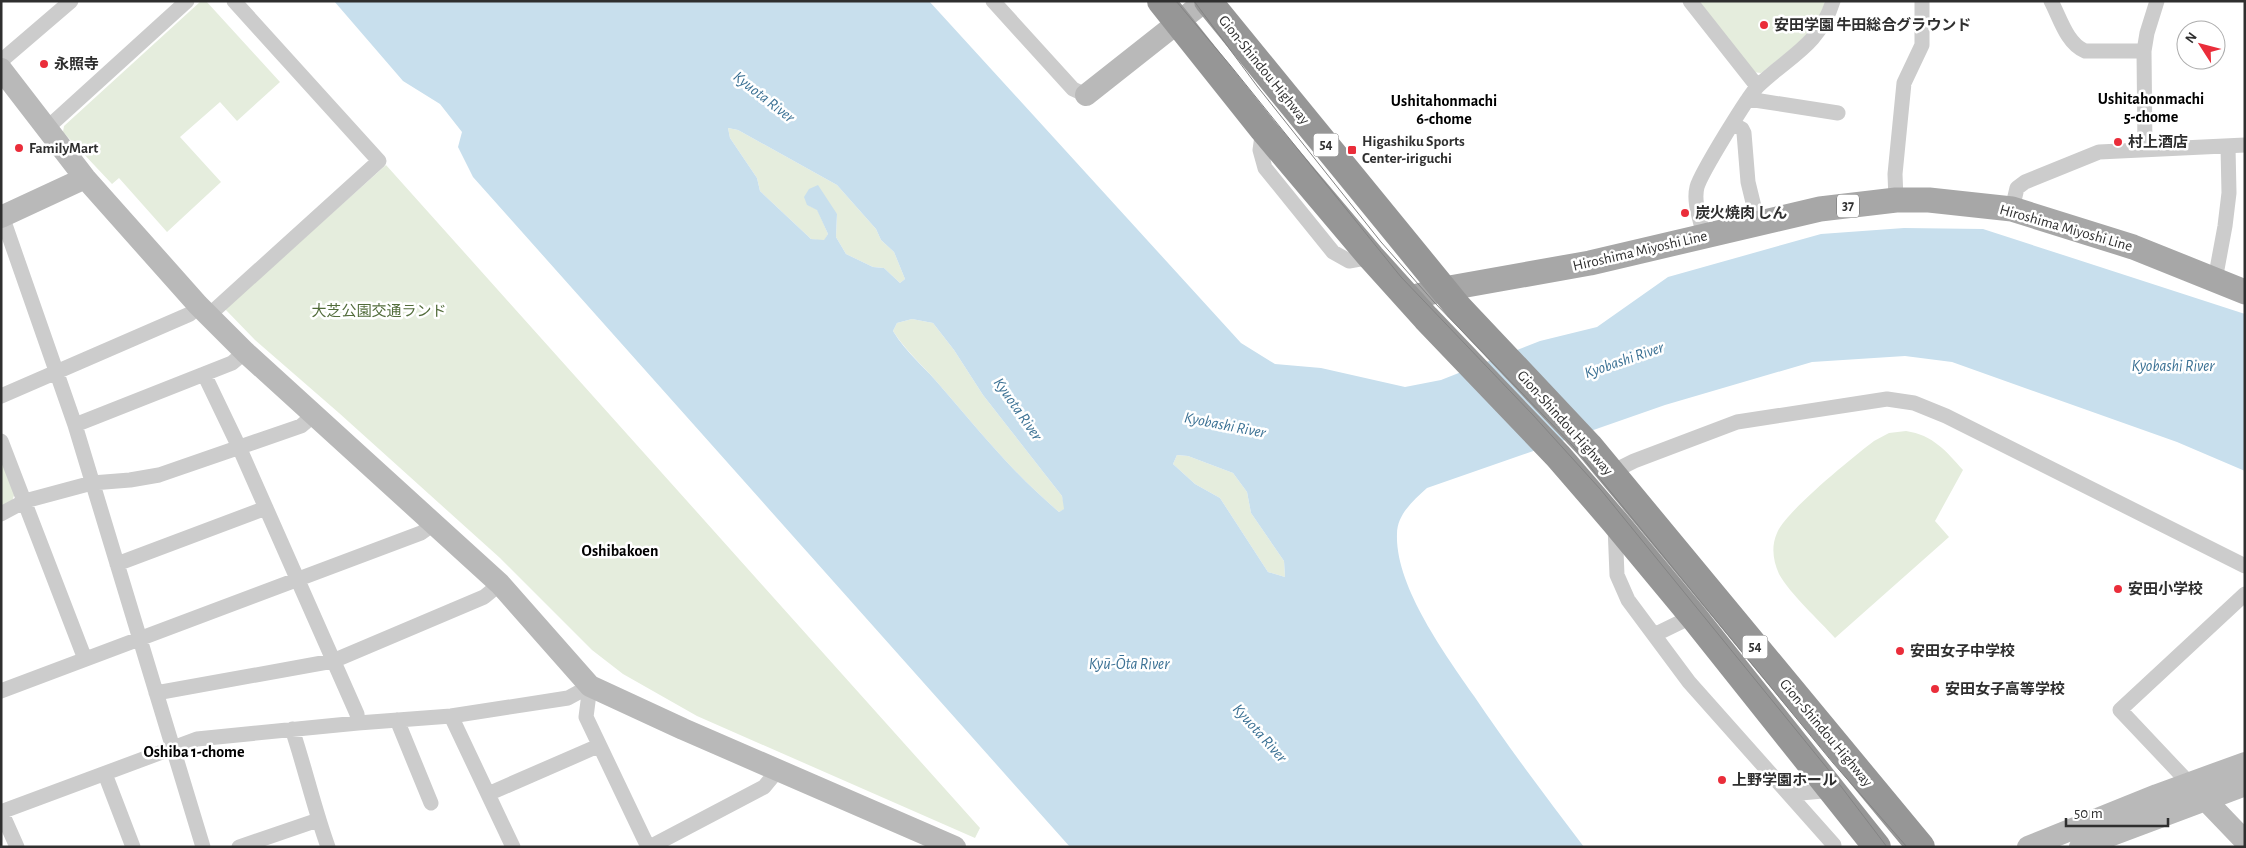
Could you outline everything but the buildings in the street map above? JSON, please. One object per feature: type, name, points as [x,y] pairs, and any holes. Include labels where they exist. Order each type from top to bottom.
[{"type":"highway","name":"54","points":[[1161,1],[1263,129],[1371,257],[1410,298]]},
{"type":"highway","name":"Gion-Shindou Highway","points":[[1207,1],[1461,311],[1589,446],[1921,847]]},
{"type":"highway","name":"Gion-Shindou Highway","points":[[1410,298],[1429,321],[1558,456],[1615,522],[1693,616],[1878,847]]},
{"type":"main road","name":"Hiroshima Miyoshi Line","points":[[1410,298],[1444,289],[1590,264],[1820,209],[1896,200],[1929,200],[2012,209],[2133,247],[2245,292]]},
{"type":"street","points":[[46,129],[187,1]]},
{"type":"street","points":[[1,396],[203,310],[379,161],[234,1]]},
{"type":"street","points":[[993,1],[1073,89],[1086,95],[1207,1]]},
{"type":"street","points":[[1690,1],[1757,86]]},
{"type":"street","points":[[1704,236],[1696,199],[1697,186],[1757,86],[1810,44],[1828,16],[1833,1]]},
{"type":"street","points":[[1896,200],[1895,174],[1904,83],[1922,45],[1922,1]]},
{"type":"street","points":[[2145,150],[2144,51],[2147,33],[2157,1]]},
{"type":"street","points":[[2053,2],[2072,42],[2078,48],[2085,51],[2144,51]]},
{"type":"street","points":[[1,62],[62,4]]},
{"type":"street","points":[[5,82],[85,178],[203,310],[245,352],[500,584],[590,686],[955,847]]},
{"type":"street","points":[[1748,99],[1838,113]]},
{"type":"street","points":[[1733,124],[1742,129],[1744,133],[1748,182],[1758,223]]},
{"type":"street","points":[[2012,209],[2017,188],[2025,182],[2099,152],[2245,145]]},
{"type":"street","points":[[2215,280],[2230,193],[2228,147]]},
{"type":"street","points":[[85,178],[2,217],[58,372],[75,425],[172,748],[204,847]]},
{"type":"street","points":[[75,425],[232,363],[245,352]]},
{"type":"street","points":[[204,374],[239,447],[357,714],[358,723]]},
{"type":"street","points":[[1610,473],[1634,461],[1737,422],[1887,399],[1914,403],[1946,416],[2245,566]]},
{"type":"street","points":[[1,514],[25,501],[92,483],[130,480],[159,475],[301,426],[314,415]]},
{"type":"street","points":[[1,441],[84,659]]},
{"type":"street","points":[[117,564],[266,508]]},
{"type":"street","points":[[1615,522],[1618,575],[1628,600],[1689,682],[1834,846]]},
{"type":"street","points":[[1,691],[420,533],[435,524]]},
{"type":"street","points":[[156,693],[333,660],[484,597],[500,584]]},
{"type":"street","points":[[2245,594],[2120,710],[2245,841]]},
{"type":"street","points":[[1654,636],[1693,616]]},
{"type":"street","points":[[17,847],[1,812],[197,739],[451,716],[568,698],[590,686]]},
{"type":"street","points":[[590,686],[586,717],[598,746],[649,847],[764,787],[778,770]]},
{"type":"street","points":[[451,716],[513,847]]},
{"type":"street","points":[[396,720],[431,803]]},
{"type":"street","points":[[292,729],[309,782],[318,820],[328,847]]},
{"type":"street","points":[[488,794],[598,746]]},
{"type":"street","points":[[2028,847],[2189,783],[2245,764]]},
{"type":"street","points":[[105,774],[133,847]]},
{"type":"street","points":[[2080,847],[2245,785]]},
{"type":"street","points":[[1785,789],[1801,793],[1833,790]]},
{"type":"street","points":[[239,847],[318,820]]},
{"type":"green space","points":[[201,1],[206,1],[280,82],[237,121],[220,102],[180,137],[221,182],[167,232],[119,178],[112,184],[63,132],[64,126]]},
{"type":"green space","name":"安田学園 牛田総合グラウンド","points":[[1696,1],[1825,1],[1821,13],[1808,33],[1761,73],[1752,72]]},
{"type":"green space","points":[[728,128],[738,130],[837,185],[876,229],[881,240],[894,252],[905,279],[900,283],[884,268],[873,267],[846,254],[836,237],[837,214],[807,205],[817,209],[828,234],[824,241],[811,239],[760,191],[757,178],[730,138]]},
{"type":"green space","name":"大芝公園交通ランド","points":[[386,165],[980,828],[975,838],[697,716],[623,674],[592,650],[500,558],[255,340],[225,309]]},
{"type":"green space","points":[[912,319],[933,323],[954,350],[983,395],[1062,496],[1065,509],[1059,512],[998,453],[904,347],[893,331],[897,323]]},
{"type":"green space","points":[[1906,431],[1916,433],[1931,440],[1945,450],[1963,470],[1935,521],[1949,537],[1835,638],[1797,598],[1779,574],[1775,564],[1775,538],[1793,512],[1851,459],[1874,441],[1889,433]]},
{"type":"green space","points":[[1177,455],[1188,456],[1233,473],[1247,492],[1251,513],[1284,561],[1285,577],[1268,572],[1220,498],[1195,484],[1173,464]]},
{"type":"green space","points":[[1,457],[15,493],[12,501],[1,506]]},
{"type":"water","name":"Kyū-Ōta River","points":[[334,1],[929,1],[1241,343],[1275,364],[1321,368],[1405,387],[1441,380],[1540,341],[1597,327],[1668,277],[1821,234],[1904,228],[1983,229],[2245,314],[2245,471],[2177,442],[1952,362],[1905,356],[1812,362],[1665,405],[1427,488],[1407,508],[1398,527],[1399,554],[1404,575],[1413,597],[1436,640],[1501,734],[1584,847],[1070,847],[473,177],[458,147],[462,132],[440,104],[403,81]],"holes":[[[728,128],[738,130],[837,185],[876,229],[881,240],[894,252],[905,279],[900,283],[884,268],[873,267],[846,254],[836,237],[837,214],[818,185],[809,189],[804,197],[807,205],[817,210],[828,234],[824,240],[811,239],[760,191],[757,178],[730,138]],[[912,319],[933,323],[954,350],[983,395],[1062,496],[1064,509],[1059,512],[998,453],[904,347],[893,331],[897,323]],[[1177,455],[1188,456],[1233,473],[1247,492],[1251,513],[1284,561],[1285,577],[1268,572],[1220,498],[1195,484],[1173,464]]]},
{"type":"tram line","points":[[1176,1],[1401,277],[1533,415],[1601,490],[1827,768],[1887,847]]},
{"type":"tram line","points":[[1194,1],[1257,86],[1381,242],[1434,302],[1574,447],[1833,763],[1907,847]]},
{"type":"place","name":"安田学園 牛田総合グラウンド","points":[[1764,25]]},
{"type":"place","name":"永照寺","points":[[44,64]]},
{"type":"place","name":"村上酒店","points":[[2118,142]]},
{"type":"place","name":"FamilyMart","points":[[19,148]]},
{"type":"place","name":"Higashiku Sports Center-iriguchi","points":[[1352,150]]},
{"type":"place","name":"炭火焼肉 しん","points":[[1685,213]]},
{"type":"place","name":"安田小学校","points":[[2118,589]]},
{"type":"place","name":"安田女子中学校","points":[[1900,651]]},
{"type":"place","name":"安田女子高等学校","points":[[1935,689]]},
{"type":"place","name":"上野学園ホール","points":[[1722,780]]},
{"type":"district","name":"Ushitahonmachi 5-chome","points":[[2151,108]]},
{"type":"district","name":"Ushitahonmachi 6-chome","points":[[1444,110]]},
{"type":"district","name":"Oshibakoen","points":[[620,551]]},
{"type":"district","name":"Oshiba 1-chome","points":[[194,752]]},
{"type":"water label","name":"Kyuota River","points":[[764,97]]},
{"type":"water label","name":"Kyobashi River","points":[[1624,360]]},
{"type":"water label","name":"Kyobashi River","points":[[2173,366]]},
{"type":"water label","name":"Kyuota River","points":[[1018,409]]},
{"type":"water label","name":"Kyobashi River","points":[[1225,425]]},
{"type":"water label","name":"Kyuota River","points":[[1260,733]]}]
